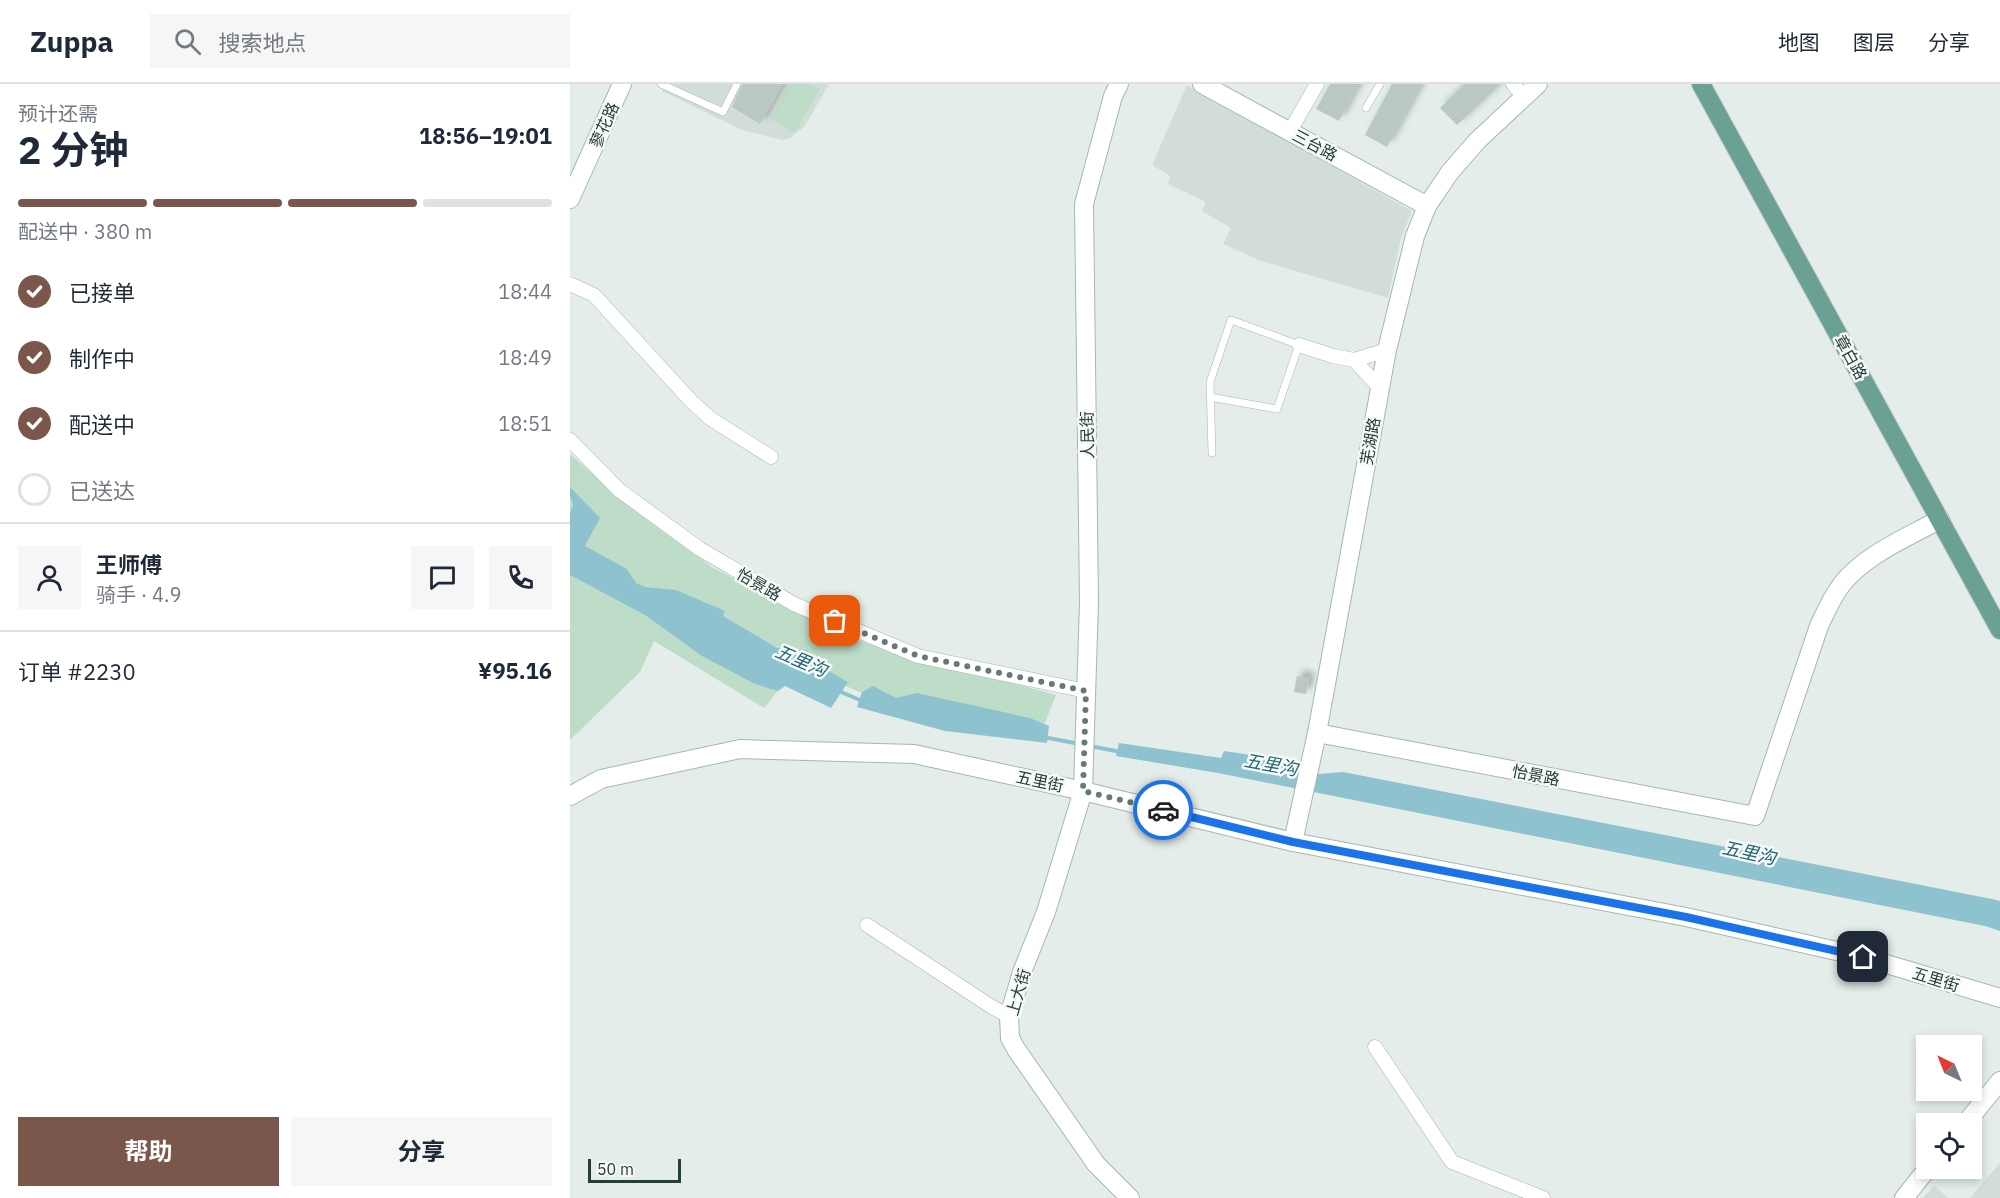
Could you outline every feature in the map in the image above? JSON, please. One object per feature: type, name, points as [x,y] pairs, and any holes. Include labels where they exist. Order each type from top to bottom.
[{"type":"main road","name":"章白路","points":[[1701,84],[2000,630]]},
{"type":"street","name":"蓼花路","points":[[570,199],[576,170],[622,84]]},
{"type":"street","name":"人民街","points":[[1083,791],[1089,602],[1084,204],[1113,96],[1119,84]]},
{"type":"street","name":"三台路","points":[[1203,84],[1427,206]]},
{"type":"street","points":[[1290,131],[1317,84]]},
{"type":"street","name":"芜湖路","points":[[1293,842],[1317,733],[1387,350],[1412,246],[1427,206],[1450,172],[1518,90],[1538,84]]},
{"type":"street","points":[[570,284],[594,295],[692,402],[711,419],[771,457]]},
{"type":"street","points":[[1299,345],[1333,357],[1354,360],[1387,350]]},
{"type":"street","points":[[1354,360],[1380,388]]},
{"type":"street","name":"怡景路","points":[[570,440],[620,490],[700,549],[794,604],[918,656],[1086,691]]},
{"type":"street","name":"怡景路","points":[[1317,733],[1755,816],[1819,626],[1832,599],[1843,583],[1867,562],[1940,519]]},
{"type":"street","name":"五里街","points":[[570,796],[601,779],[740,749],[914,754],[1083,791],[1293,842],[1686,917],[1863,957],[2000,998]]},
{"type":"street","name":"上大街","points":[[1083,791],[1046,912],[1022,972],[1009,1016],[1010,1038],[1096,1164],[1130,1198]]},
{"type":"street","points":[[867,925],[1009,1016]]},
{"type":"street","points":[[1375,1047],[1452,1162],[1543,1198]]},
{"type":"street","points":[[1974,1113],[2000,1081]]},
{"type":"street","points":[[1904,1198],[1919,1179]]},
{"type":"lane","points":[[666,85],[723,112],[737,84]]},
{"type":"lane","points":[[1366,108],[1380,84]]},
{"type":"lane","points":[[1210,398],[1277,409],[1299,345],[1231,320],[1210,382],[1210,398],[1212,453]]},
{"type":"shaded area","points":[[665,84],[829,84],[805,126],[790,138],[783,140],[742,130],[662,91]]},
{"type":"shaded area","points":[[1187,85],[1412,211],[1401,238],[1388,298],[1261,261],[1223,244],[1231,228],[1202,211],[1206,202],[1168,184],[1170,176],[1152,165]]},
{"type":"shaded area","points":[[2000,1163],[2000,1198],[1970,1198]]},
{"type":"shaded area","points":[[1934,1186],[1949,1198],[1923,1198]]},
{"type":"green space","points":[[790,84],[812,84],[820,89],[795,133],[770,119]]},
{"type":"green space","points":[[570,454],[635,511],[712,567],[848,638],[1056,695],[1041,733],[872,698],[799,664],[764,708],[654,641],[640,672],[570,740]]},
{"type":"water","points":[[570,487],[600,518],[585,546],[627,569],[636,583],[645,587],[676,590],[725,611],[723,616],[777,648],[807,650],[810,660],[848,682],[831,708],[785,686],[778,691],[755,684],[702,656],[645,615],[570,575],[570,514],[573,505]]},
{"type":"water","points":[[873,686],[896,698],[917,693],[1030,718],[1049,726],[1047,743],[945,731],[857,707],[862,692]]},
{"type":"water","points":[[1119,743],[1221,758],[1224,751],[1286,760],[1295,768],[1320,774],[1343,772],[1992,899],[2000,901],[2000,931],[1985,926],[1218,773],[1116,756]]},
{"type":"building","points":[[743,84],[783,84],[760,124],[732,107]]},
{"type":"building","points":[[1330,84],[1359,84],[1339,121],[1316,109]]},
{"type":"building","points":[[1392,84],[1421,84],[1387,147],[1365,135]]},
{"type":"building","points":[[1465,84],[1501,84],[1457,125],[1440,108]]},
{"type":"building","points":[[1297,676],[1309,678],[1306,694],[1294,692]]},
{"type":"waterway","name":"五里沟","points":[[839,691],[862,701]]},
{"type":"waterway","name":"五里沟","points":[[1043,737],[1080,744]]},
{"type":"waterway","name":"五里沟","points":[[1090,746],[1121,752]]},
{"type":"way so far","points":[[835,621],[918,656],[1086,691],[1083,791],[1163,810]]},
{"type":"route","points":[[1163,810],[1293,842],[1686,917],[1863,957]]}]
